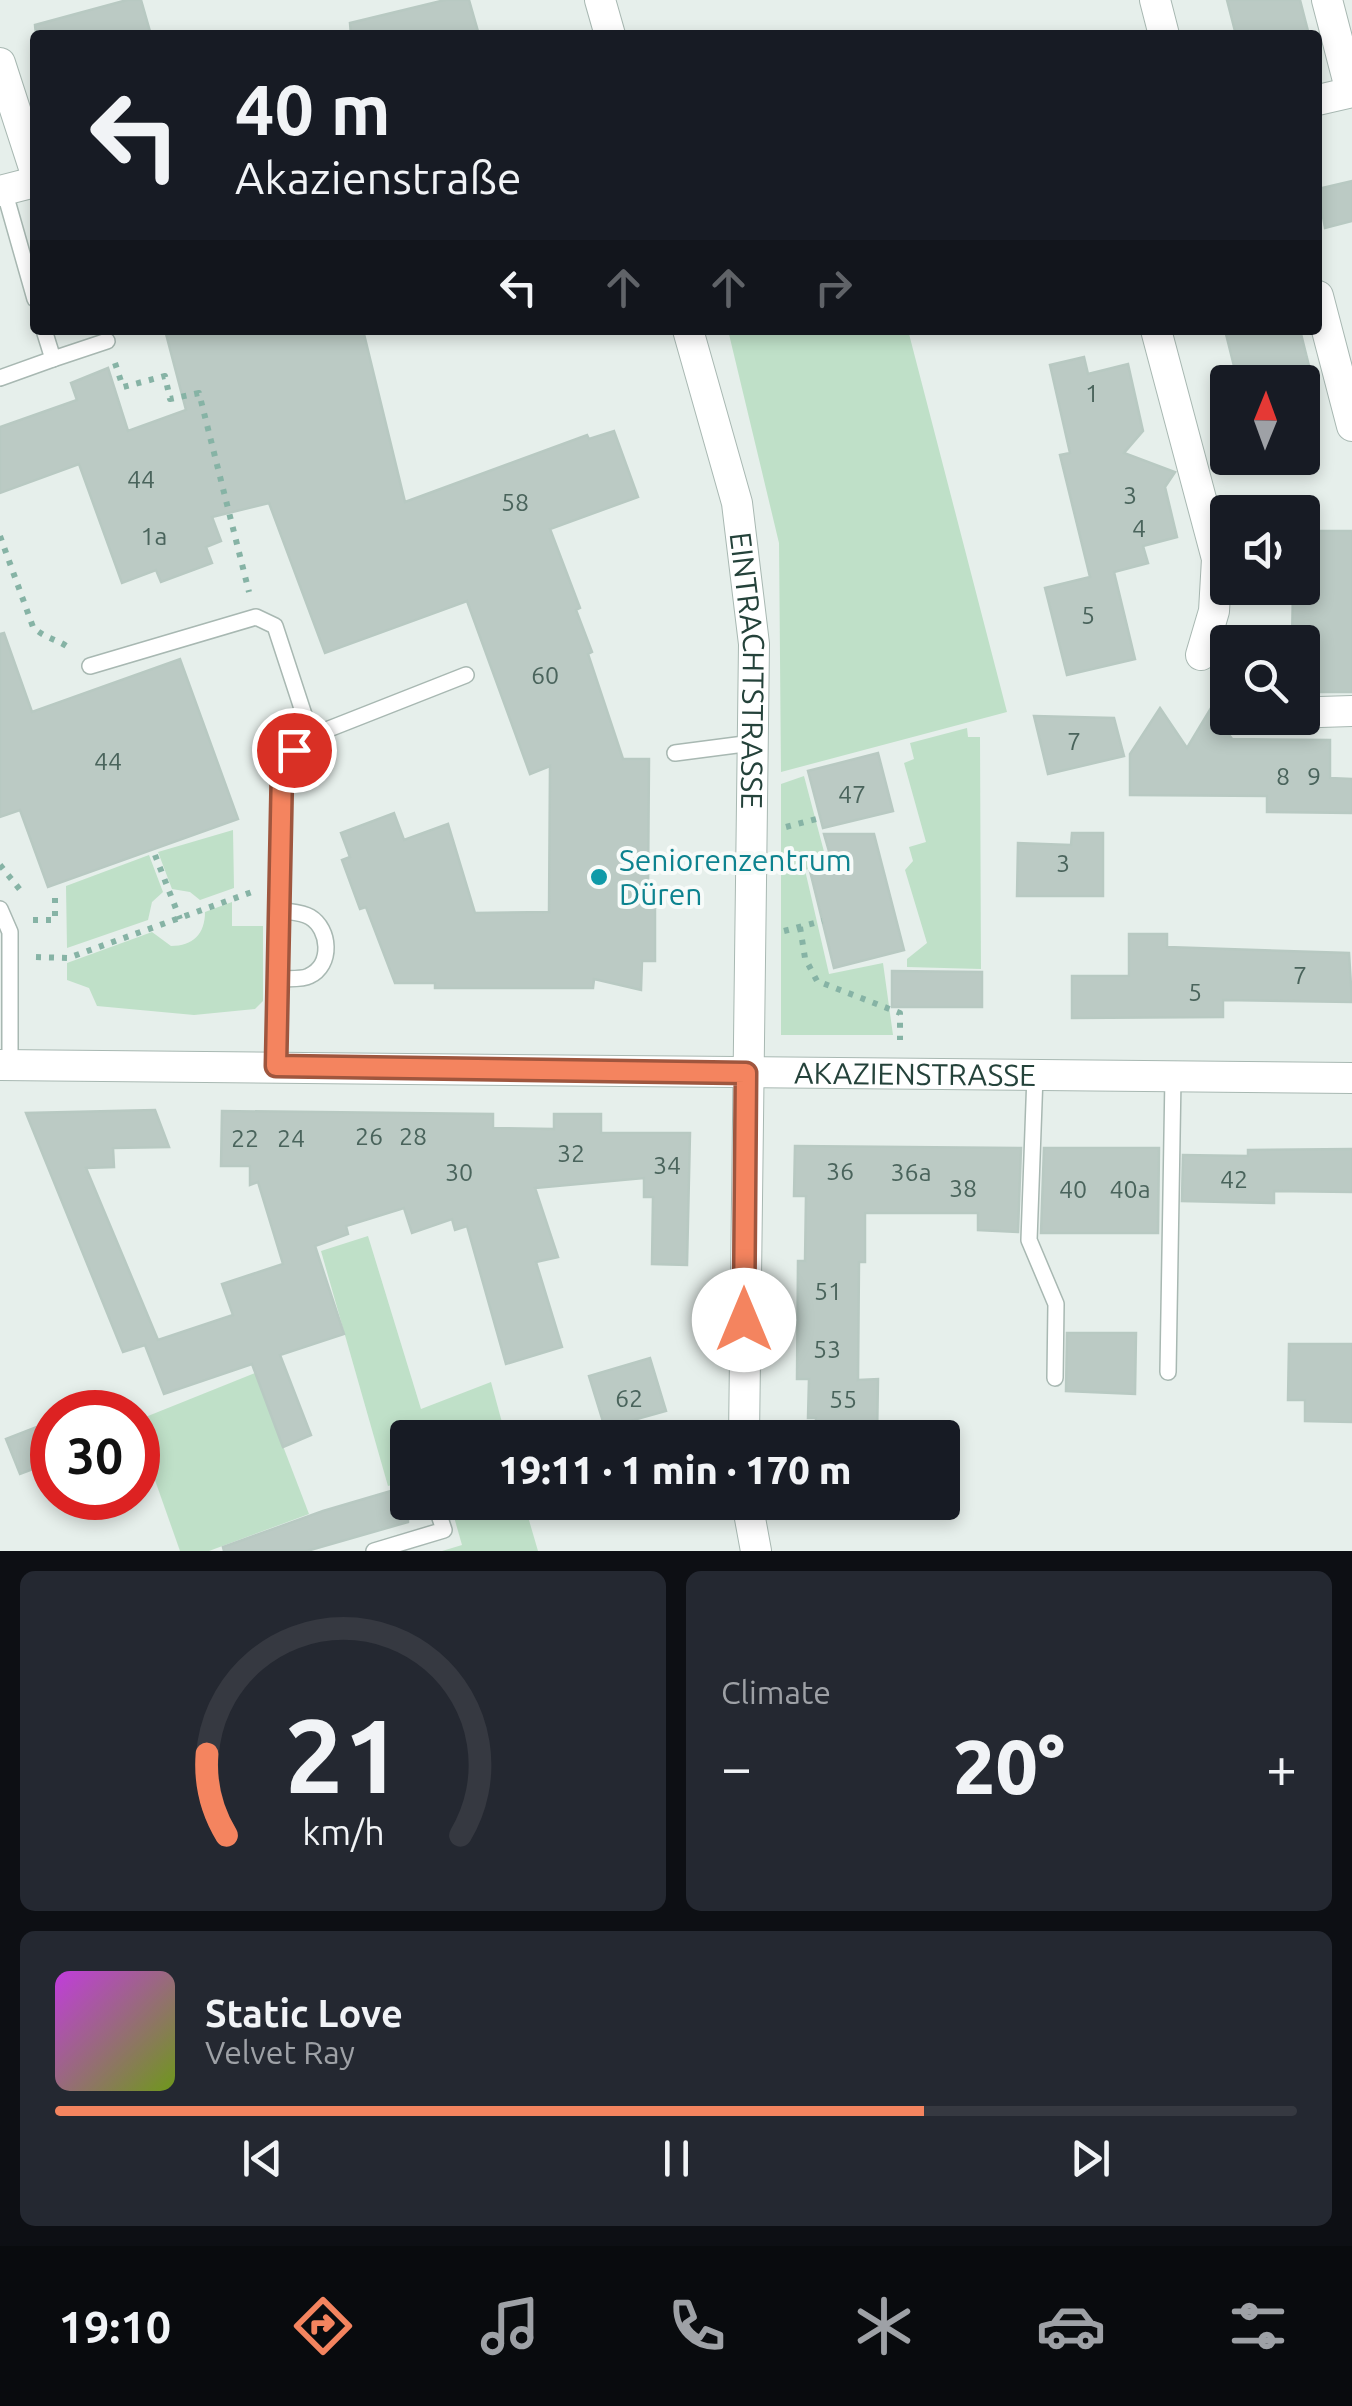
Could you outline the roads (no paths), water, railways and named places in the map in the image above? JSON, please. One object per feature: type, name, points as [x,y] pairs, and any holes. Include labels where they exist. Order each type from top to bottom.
[{"type":"street","points":[[600,0],[609,30]]},
{"type":"street","points":[[1154,0],[1163,30]]},
{"type":"street","points":[[1322,99],[1352,92],[1327,0]]},
{"type":"street","points":[[0,64],[30,156]]},
{"type":"street","points":[[2,190],[30,183]]},
{"type":"street","points":[[1322,311],[1352,426]]},
{"type":"street","name":"EINTRACHTSTRASSE","points":[[689,335],[737,504],[754,644],[744,1420]]},
{"type":"street","points":[[1157,335],[1217,559],[1214,611],[1201,655]]},
{"type":"street","points":[[1320,712],[1352,712]]},
{"type":"street","name":"AKAZIENSTRASSE","points":[[5,1065],[1352,1078]]},
{"type":"street","points":[[750,1520],[756,1551]]},
{"type":"lane","points":[[2,190],[30,282]]},
{"type":"lane","points":[[46,335],[53,360]]},
{"type":"lane","points":[[0,378],[107,341]]},
{"type":"lane","points":[[90,666],[256,617],[275,626],[312,736]]},
{"type":"lane","points":[[276,1066],[282,770],[294,750],[312,736],[466,675]]},
{"type":"lane","points":[[675,753],[752,744]]},
{"type":"lane","points":[[278,979],[309,977],[322,964],[327,948],[323,929],[308,915],[280,910]]},
{"type":"lane","points":[[3,914],[10,957],[5,1065]]},
{"type":"lane","points":[[1036,1075],[1029,1240],[1056,1304],[1054,1378]]},
{"type":"lane","points":[[1168,1372],[1173,1077]]},
{"type":"lane","points":[[374,1551],[444,1530],[441,1520]]},
{"type":"place","name":"Seniorenzentrum Düren","points":[[599,877]]}]
